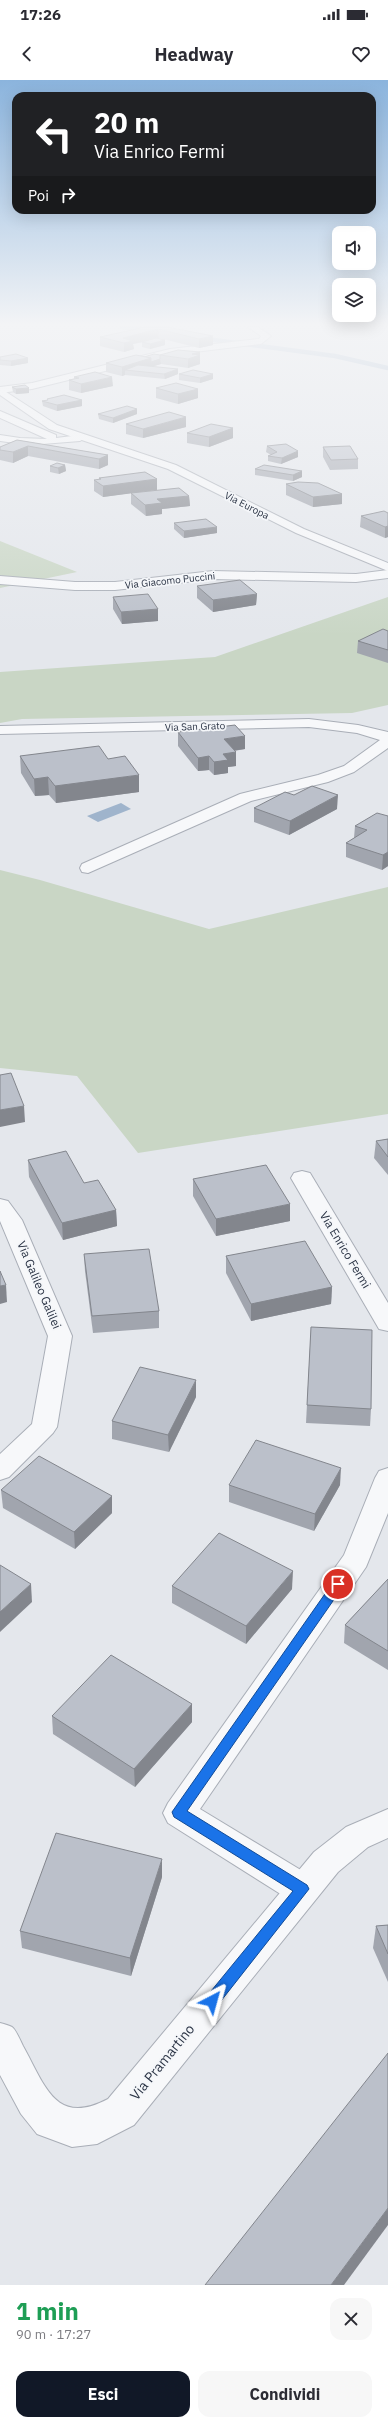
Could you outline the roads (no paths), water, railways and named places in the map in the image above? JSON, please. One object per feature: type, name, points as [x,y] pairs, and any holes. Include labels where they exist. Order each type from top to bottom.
[{"type":"street","points":[[32,430],[63,440]]},
{"type":"street","name":"Via Europa","points":[[60,430],[80,438],[172,467],[300,532],[388,567]]},
{"type":"street","points":[[0,438],[14,442],[80,438]]},
{"type":"street","name":"Via Giacomo Puccini","points":[[0,580],[75,586],[115,586],[213,575],[356,578],[388,574]]},
{"type":"street","name":"Via San Grato","points":[[0,730],[309,723],[358,729],[388,737]]},
{"type":"street","points":[[88,868],[246,797],[323,779],[349,770],[388,741]]},
{"type":"street","name":"Via Enrico Fermi","points":[[302,1178],[388,1323]]},
{"type":"street","name":"Via Galileo Galilei","points":[[0,1206],[11,1220],[60,1336],[44,1427],[0,1470]]},
{"type":"street","points":[[302,1889],[179,1812],[356,1559],[388,1478]]},
{"type":"street","name":"Via Pramartino","points":[[0,2040],[34,2100],[50,2121],[72,2128],[97,2125],[121,2112],[302,1889],[326,1862],[357,1837],[388,1823]]},
{"type":"water","points":[[121,803],[131,809],[98,822],[87,816]]}]
